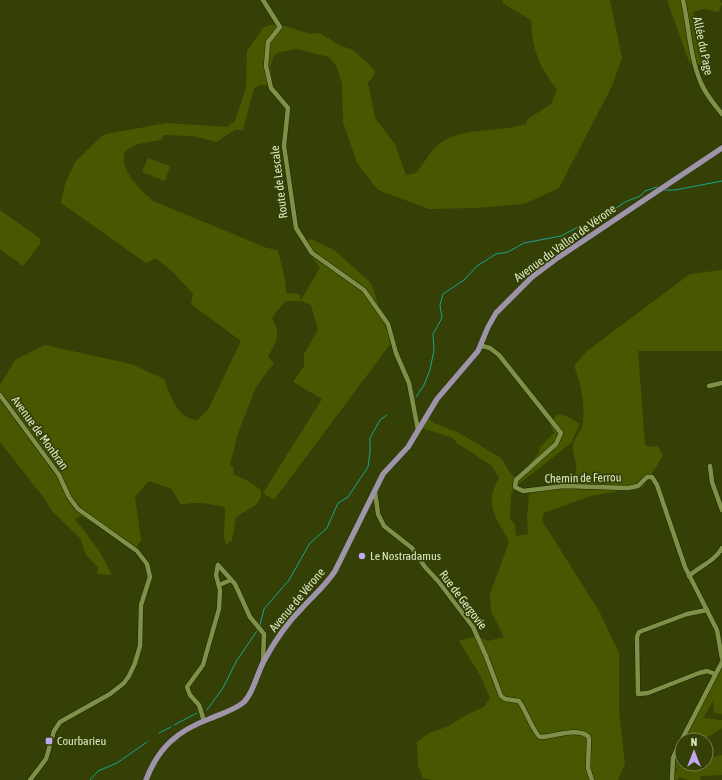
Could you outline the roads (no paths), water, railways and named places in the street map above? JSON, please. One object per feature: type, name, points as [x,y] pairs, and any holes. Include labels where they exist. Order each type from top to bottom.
[{"type":"main road","name":"Avenue du Vallon de Vérone","points":[[422,423],[437,399],[482,346],[488,327],[496,313],[532,277],[722,148]]},
{"type":"main road","name":"Avenue de Vérone","points":[[146,780],[160,751],[178,736],[204,721],[243,702],[248,697],[263,662],[295,616],[329,580],[343,557],[385,471],[408,447],[422,423]]},
{"type":"street","name":"Route de Lescale","points":[[263,0],[280,27],[268,42],[266,66],[271,88],[288,110],[284,146],[296,228],[312,253],[362,288],[378,309],[391,330],[396,353],[409,383],[416,427],[418,430]]},
{"type":"street","name":"Allée du Page","points":[[683,0],[695,62],[701,82],[711,101],[722,114]]},
{"type":"street","name":"Chemin de Ferrou","points":[[482,346],[493,350],[499,355],[560,433],[556,444],[516,480],[515,487],[523,491],[564,486],[628,488],[638,486],[647,478],[652,476],[689,576],[719,635],[722,658]]},
{"type":"street","points":[[709,386],[722,383]]},
{"type":"street","name":"Avenue de Monbran","points":[[0,395],[59,475],[71,500],[78,509],[137,551],[147,564],[150,577],[142,605],[140,646],[129,676],[124,683],[110,694],[60,722],[54,731],[46,759],[30,780]]},
{"type":"street","points":[[710,466],[712,482],[722,510]]},
{"type":"street","name":"Rue de Gergovie","points":[[375,491],[378,514],[384,526],[412,548],[425,567],[438,581],[473,627],[501,696],[505,699],[519,701],[538,736],[582,733],[588,736],[588,768],[592,780]]},
{"type":"street","points":[[689,576],[709,562],[719,553],[722,548]]},
{"type":"street","points":[[204,721],[200,705],[190,695],[187,688],[203,665],[219,610],[218,585],[216,576],[218,565],[231,580],[241,596],[250,617],[265,636],[263,662]]},
{"type":"street","points":[[218,585],[231,580]]},
{"type":"street","points":[[707,610],[691,612],[639,632],[637,637],[638,694],[648,693],[703,672],[715,674]]},
{"type":"street","points":[[672,780],[673,758],[722,662]]},
{"type":"waterway","points":[[664,190],[675,190],[722,181]]},
{"type":"waterway","points":[[416,397],[424,385],[430,370],[434,350],[433,334],[442,318],[440,305],[443,294],[464,280],[477,266],[496,254],[508,252],[524,243],[561,236],[580,226],[586,226],[599,220],[625,202],[640,196],[645,191],[657,187]]},
{"type":"waterway","points":[[260,625],[264,609],[289,580],[310,543],[327,528],[338,503],[348,497],[368,467],[370,438],[380,420],[387,415]]},
{"type":"waterway","points":[[207,710],[223,688],[237,660],[257,631]]},
{"type":"waterway","points":[[174,725],[197,713]]},
{"type":"waterway","points":[[159,733],[171,727]]},
{"type":"waterway","points":[[90,780],[98,771],[117,763],[147,742]]},
{"type":"place","name":"Le Nostradamus","points":[[362,556]]},
{"type":"place","name":"Courbarieu","points":[[49,741]]}]
